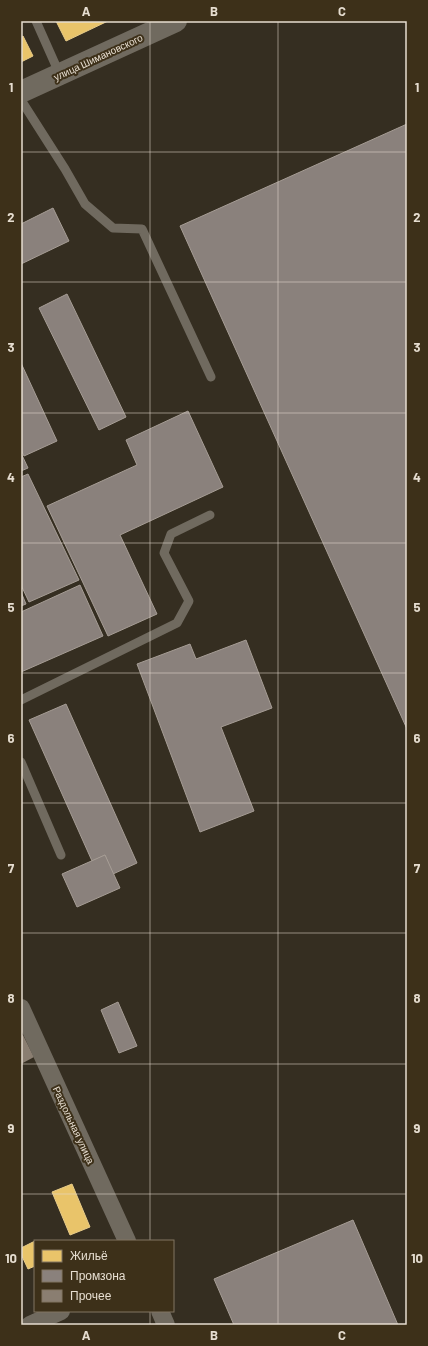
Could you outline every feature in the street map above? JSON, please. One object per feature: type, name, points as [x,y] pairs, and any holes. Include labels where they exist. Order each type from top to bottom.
[{"type":"street","name":"улица Шимановского","points":[[21,92],[176,21]]},
{"type":"street","name":"Раздольная улица","points":[[21,1008],[127,1240]]},
{"type":"street","points":[[30,1325],[59,1312]]},
{"type":"street","points":[[160,1312],[166,1325]]},
{"type":"lane","points":[[36,21],[60,75]]},
{"type":"lane","points":[[21,100],[65,169],[84,204],[113,228],[142,230],[211,377]]},
{"type":"lane","points":[[21,700],[177,623],[189,601],[164,553],[171,534],[210,515]]},
{"type":"lane","points":[[21,762],[62,855]]},
{"type":"building: Жильё","points":[[56,21],[108,21],[66,41]]},
{"type":"building: Жильё","points":[[23,36],[33,56],[21,62],[21,37]]},
{"type":"building: Жильё","points":[[72,1184],[90,1227],[70,1235],[52,1192]]},
{"type":"building: Жильё","points":[[34,1242],[34,1266],[28,1269],[21,1254],[21,1248]]},
{"type":"building: Промзона","points":[[407,124],[407,729],[180,226]]},
{"type":"building: Промзона","points":[[53,208],[69,241],[21,264],[21,224]]},
{"type":"building: Промзона","points":[[67,294],[126,417],[99,430],[39,308]]},
{"type":"building: Промзона","points":[[21,363],[57,441],[24,456],[21,450]]},
{"type":"building: Промзона","points":[[188,411],[223,487],[120,535],[157,614],[108,636],[47,506],[137,465],[126,440]]},
{"type":"building: Промзона","points":[[21,453],[28,468],[21,471]]},
{"type":"building: Промзона","points":[[28,474],[79,580],[29,602],[21,585],[21,477]]},
{"type":"building: Промзона","points":[[80,585],[103,636],[21,672],[21,612]]},
{"type":"building: Промзона","points":[[21,592],[26,604],[21,606]]},
{"type":"building: Промзона","points":[[246,640],[272,708],[221,727],[254,811],[200,832],[137,664],[190,644],[196,659]]},
{"type":"building: Промзона","points":[[66,704],[137,863],[113,874],[105,855],[92,861],[29,720]]},
{"type":"building: Промзона","points":[[105,855],[120,888],[77,907],[62,874]]},
{"type":"building: Промзона","points":[[118,1002],[137,1046],[119,1053],[101,1010]]},
{"type":"building: Промзона","points":[[353,1220],[398,1325],[234,1325],[214,1279]]},
{"type":"building: Прочее","points":[[23,1035],[34,1057],[21,1064],[21,1036]]}]
